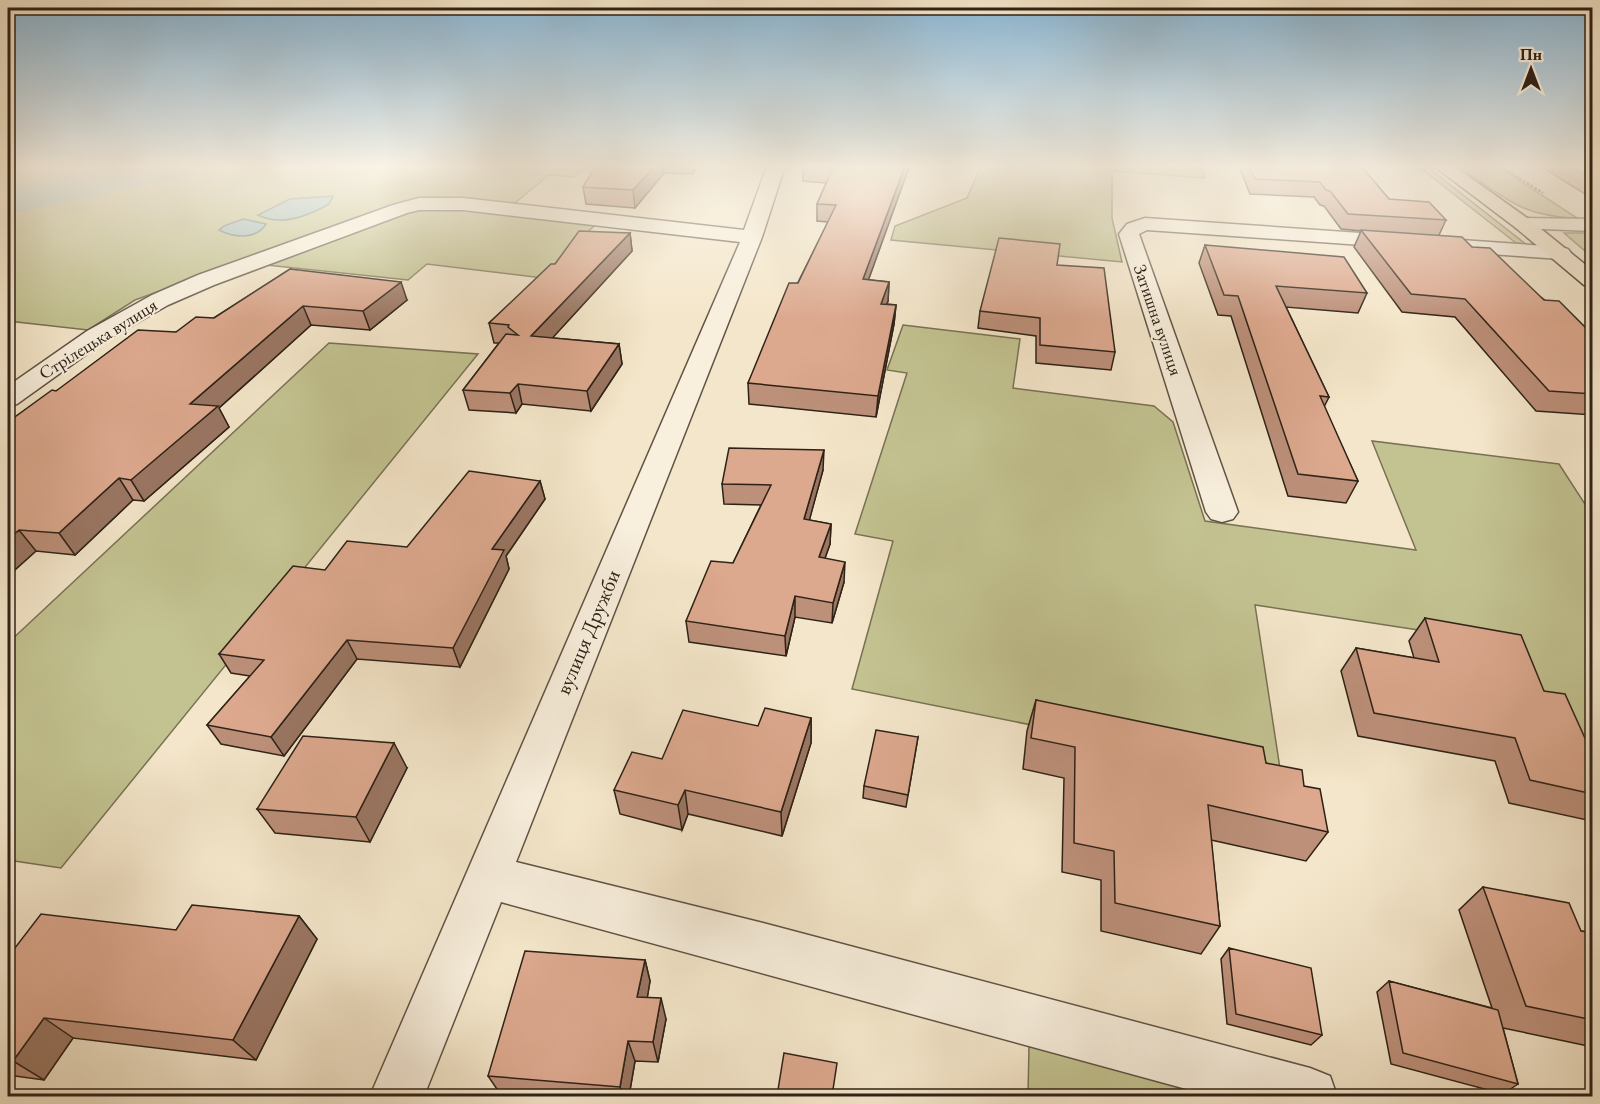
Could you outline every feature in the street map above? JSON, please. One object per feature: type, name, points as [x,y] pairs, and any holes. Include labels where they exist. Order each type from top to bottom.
[{"type":"main road","points":[[1514,218],[1593,280]]},
{"type":"street","name":"Стрілецька вулиця","points":[[8,398],[96,336],[160,300],[253,262],[380,218]]},
{"type":"street","name":"Стрілецька вулиця","points":[[581,218],[752,237]]},
{"type":"street","name":"вулиця Дружби","points":[[397,1096],[759,218]]},
{"type":"street","name":"Затишна вулиця","points":[[1222,512],[1129,234],[1134,228],[1145,224],[1561,253]]},
{"type":"street","points":[[1523,224],[1593,225]]},
{"type":"street","points":[[487,877],[763,948],[1310,1096]]},
{"type":"green space","points":[[8,218],[386,218],[252,258],[135,300],[88,330],[8,321]]},
{"type":"green space","points":[[386,218],[537,218],[595,225],[570,249],[559,280],[427,264],[408,280],[257,264]]},
{"type":"green space","points":[[917,218],[1112,218],[1122,262],[891,240],[895,226]]},
{"type":"green space","points":[[1484,218],[1492,218],[1527,245],[1521,247]]},
{"type":"green space","points":[[1564,233],[1592,233],[1592,257]]},
{"type":"green space","points":[[903,325],[1020,339],[1013,388],[1154,406],[1173,422],[1205,521],[1416,550],[1372,441],[1559,464],[1592,515],[1592,804],[1516,645],[1255,605],[1281,775],[852,689],[893,541],[855,534],[907,373],[887,370]]},
{"type":"green space","points":[[329,343],[478,354],[61,868],[8,860],[8,643]]},
{"type":"green space","points":[[1029,1046],[1211,1096],[1028,1096]]},
{"type":"water","points":[[266,218],[295,218],[285,220]]},
{"type":"water","points":[[243,219],[266,224],[257,233],[244,236],[231,235],[219,230],[224,226]]},
{"type":"building","points":[[830,218],[886,218],[863,279],[889,282],[881,304],[896,305],[878,396],[748,383],[789,283],[798,283]]},
{"type":"building","points":[[1405,218],[1444,218],[1446,220]]},
{"type":"building","points":[[1361,230],[1462,237],[1472,247],[1490,248],[1544,300],[1559,301],[1593,335],[1593,394],[1549,391],[1465,299],[1411,294]]},
{"type":"building","points":[[579,231],[630,233],[531,336],[619,344],[587,391],[518,384],[510,393],[463,390],[506,334],[518,335],[508,327],[509,325],[489,323],[551,264],[555,264]]},
{"type":"building","points":[[999,238],[1060,244],[1057,265],[1104,268],[1115,352],[1040,345],[1040,318],[980,311]]},
{"type":"building","points":[[1205,245],[1344,257],[1367,293],[1276,286],[1329,397],[1320,396],[1358,481],[1298,474],[1238,296],[1224,295]]},
{"type":"building","points":[[290,269],[401,282],[363,311],[303,306],[190,404],[218,406],[131,480],[119,478],[59,533],[19,530],[8,539],[8,422],[52,390],[56,391],[138,330],[176,332],[196,317],[214,318]]},
{"type":"building","points":[[729,448],[824,450],[804,519],[831,524],[819,557],[845,562],[833,603],[795,596],[785,636],[686,621],[711,561],[733,563],[771,485],[722,484]]},
{"type":"building","points":[[469,471],[540,481],[492,549],[504,550],[453,648],[347,640],[271,737],[207,725],[264,660],[219,654],[293,566],[325,570],[347,541],[407,547]]},
{"type":"building","points":[[1425,618],[1521,635],[1544,691],[1565,694],[1593,756],[1593,794],[1530,780],[1515,738],[1374,713],[1356,648],[1439,662]]},
{"type":"building","points":[[1036,700],[1263,747],[1266,763],[1302,770],[1304,786],[1320,789],[1328,832],[1208,805],[1220,926],[1115,903],[1114,851],[1074,843],[1075,747],[1031,738]]},
{"type":"building","points":[[765,708],[811,718],[781,812],[685,790],[678,805],[614,790],[632,752],[662,759],[683,710],[758,726]]},
{"type":"building","points":[[876,730],[918,737],[908,795],[864,786]]},
{"type":"building","points":[[303,736],[394,743],[356,817],[257,809]]},
{"type":"building","points":[[1483,887],[1569,903],[1581,931],[1593,933],[1593,1020],[1526,1006]]},
{"type":"building","points":[[192,905],[299,916],[233,1040],[44,1018],[13,1061],[8,1060],[8,957],[41,914],[176,930]]},
{"type":"building","points":[[1229,948],[1311,968],[1322,1035],[1236,1014]]},
{"type":"building","points":[[525,951],[645,960],[637,997],[661,998],[653,1042],[628,1041],[620,1087],[488,1076]]},
{"type":"building","points":[[1389,981],[1498,1010],[1518,1084],[1403,1053]]},
{"type":"building","points":[[784,1053],[837,1063],[832,1096],[777,1096]]}]
